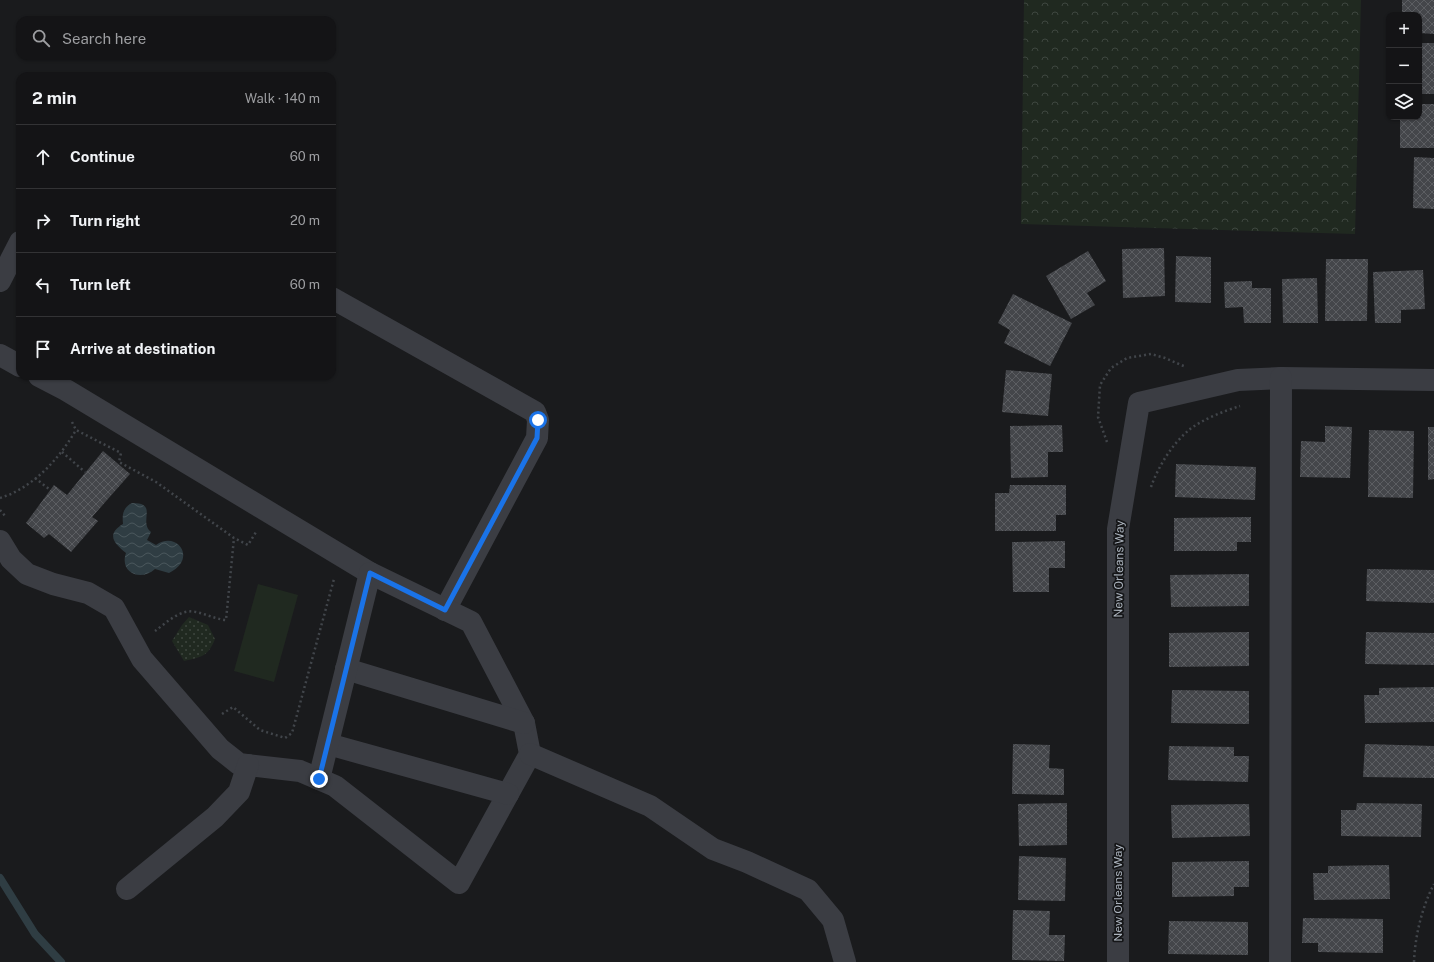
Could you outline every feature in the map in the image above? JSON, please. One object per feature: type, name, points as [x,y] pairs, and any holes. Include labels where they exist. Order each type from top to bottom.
[{"type":"street","points":[[0,281],[16,250]]},
{"type":"street","points":[[336,300],[534,412],[538,420],[537,438],[445,610]]},
{"type":"street","points":[[0,355],[16,364]]},
{"type":"street","points":[[1280,962],[1281,378]]},
{"type":"street","name":"New Orleans Way","points":[[1118,962],[1118,529],[1139,403],[1238,380],[1281,378],[1434,380]]},
{"type":"street","points":[[0,541],[11,559],[26,574],[53,584],[88,593],[114,608],[142,659],[220,749],[239,764],[300,771],[334,786],[459,883],[530,754],[524,723],[471,622],[370,573],[66,390],[47,380]]},
{"type":"street","points":[[319,779],[370,573]]},
{"type":"street","points":[[346,669],[524,723]]},
{"type":"street","points":[[328,744],[508,794]]},
{"type":"street","points":[[530,754],[650,806],[713,848],[808,890],[833,920],[845,962]]},
{"type":"street","points":[[127,889],[215,817],[239,792],[248,765]]},
{"type":"path","points":[[1150,490],[1155,476],[1169,453],[1189,430],[1227,410],[1245,405]]},
{"type":"path","points":[[71,421],[76,430],[120,453],[119,462],[156,482],[234,538],[248,545],[256,530],[260,528]]},
{"type":"path","points":[[0,498],[8,496],[35,478],[62,452],[76,430]]},
{"type":"path","points":[[62,452],[86,472]]},
{"type":"path","points":[[35,478],[49,489]]},
{"type":"path","points":[[153,633],[185,611],[195,611],[214,618],[226,620],[234,538]]},
{"type":"path","points":[[217,718],[233,707],[260,730],[285,738],[292,733],[335,577]]},
{"type":"path","points":[[1414,962],[1415,949],[1427,898],[1434,884]]},
{"type":"green space","points":[[1024,0],[1361,0],[1355,234],[1021,224]]},
{"type":"green space","points":[[258,584],[298,595],[274,682],[234,671]]},
{"type":"green space","points":[[189,617],[208,625],[215,639],[207,653],[184,661],[172,641]]},
{"type":"water","points":[[132,503],[145,506],[147,513],[146,523],[151,532],[147,540],[156,545],[164,541],[171,541],[181,548],[183,554],[182,561],[178,567],[169,573],[155,569],[144,575],[138,575],[128,570],[125,560],[126,553],[115,543],[113,536],[114,532],[123,524],[123,514],[125,509]]},
{"type":"building","points":[[1402,0],[1434,0],[1434,34],[1422,33],[1422,12],[1402,12]]},
{"type":"building","points":[[1422,43],[1434,43],[1434,94],[1422,94]]},
{"type":"building","points":[[1422,104],[1434,104],[1434,148],[1400,148],[1400,120],[1422,120]]},
{"type":"building","points":[[1414,157],[1434,158],[1434,209],[1413,208]]},
{"type":"building","points":[[1164,248],[1165,296],[1123,298],[1122,249]]},
{"type":"building","points":[[1088,251],[1106,281],[1087,293],[1095,305],[1071,319],[1046,276]]},
{"type":"building","points":[[1176,256],[1211,257],[1211,303],[1175,302]]},
{"type":"building","points":[[1326,259],[1368,259],[1367,321],[1325,321]]},
{"type":"building","points":[[1423,270],[1425,309],[1401,310],[1401,323],[1375,323],[1373,272]]},
{"type":"building","points":[[1317,278],[1318,323],[1283,323],[1282,279]]},
{"type":"building","points":[[1252,281],[1252,288],[1271,288],[1271,323],[1244,323],[1243,307],[1225,308],[1224,282]]},
{"type":"building","points":[[1013,294],[1072,323],[1050,366],[1004,343],[1010,330],[998,323]]},
{"type":"building","points":[[1006,370],[1052,374],[1048,416],[1002,412]]},
{"type":"building","points":[[1062,425],[1063,452],[1048,452],[1048,477],[1011,478],[1010,426]]},
{"type":"building","points":[[1325,426],[1352,427],[1350,478],[1300,477],[1301,441],[1325,442]]},
{"type":"building","points":[[1428,427],[1434,427],[1434,479],[1428,480]]},
{"type":"building","points":[[1369,430],[1414,431],[1413,498],[1368,497]]},
{"type":"building","points":[[103,451],[130,474],[92,517],[98,521],[71,552],[49,534],[44,538],[26,523],[54,485],[67,495]]},
{"type":"building","points":[[1176,464],[1256,467],[1255,500],[1175,497]]},
{"type":"building","points":[[1010,485],[1066,485],[1066,515],[1056,515],[1056,531],[995,531],[995,493],[1009,493]]},
{"type":"building","points":[[1251,517],[1251,542],[1237,542],[1237,551],[1174,551],[1174,518]]},
{"type":"building","points":[[1065,541],[1065,568],[1049,568],[1049,592],[1013,592],[1012,542]]},
{"type":"building","points":[[1367,569],[1434,570],[1434,603],[1366,601]]},
{"type":"building","points":[[1249,574],[1249,606],[1171,607],[1170,575]]},
{"type":"building","points":[[1249,632],[1249,666],[1169,667],[1169,633]]},
{"type":"building","points":[[1366,632],[1434,633],[1434,665],[1365,664]]},
{"type":"building","points":[[1434,687],[1434,722],[1365,723],[1364,695],[1379,695],[1379,688]]},
{"type":"building","points":[[1172,690],[1249,691],[1249,724],[1171,723]]},
{"type":"building","points":[[1013,744],[1050,745],[1049,768],[1064,769],[1064,795],[1012,794]]},
{"type":"building","points":[[1365,744],[1434,746],[1434,778],[1363,777]]},
{"type":"building","points":[[1169,746],[1234,747],[1234,756],[1249,756],[1248,782],[1168,780]]},
{"type":"building","points":[[1067,803],[1067,845],[1019,846],[1018,804]]},
{"type":"building","points":[[1357,803],[1422,804],[1421,837],[1341,836],[1341,810],[1356,810]]},
{"type":"building","points":[[1249,804],[1250,836],[1172,838],[1171,805]]},
{"type":"building","points":[[1019,856],[1066,858],[1065,901],[1018,900]]},
{"type":"building","points":[[1249,861],[1249,887],[1234,887],[1234,896],[1172,897],[1172,862]]},
{"type":"building","points":[[1389,865],[1390,899],[1314,900],[1313,873],[1328,873],[1328,866]]},
{"type":"building","points":[[1013,910],[1050,911],[1049,935],[1065,935],[1064,961],[1012,960]]},
{"type":"building","points":[[1303,918],[1383,919],[1383,953],[1318,952],[1318,943],[1302,943]]},
{"type":"building","points":[[1169,921],[1248,922],[1248,955],[1168,954]]},
{"type":"waterway","points":[[0,878],[35,934],[61,962]]},
{"type":"route","points":[[319,779],[370,573],[445,610],[537,438],[538,420]]}]
